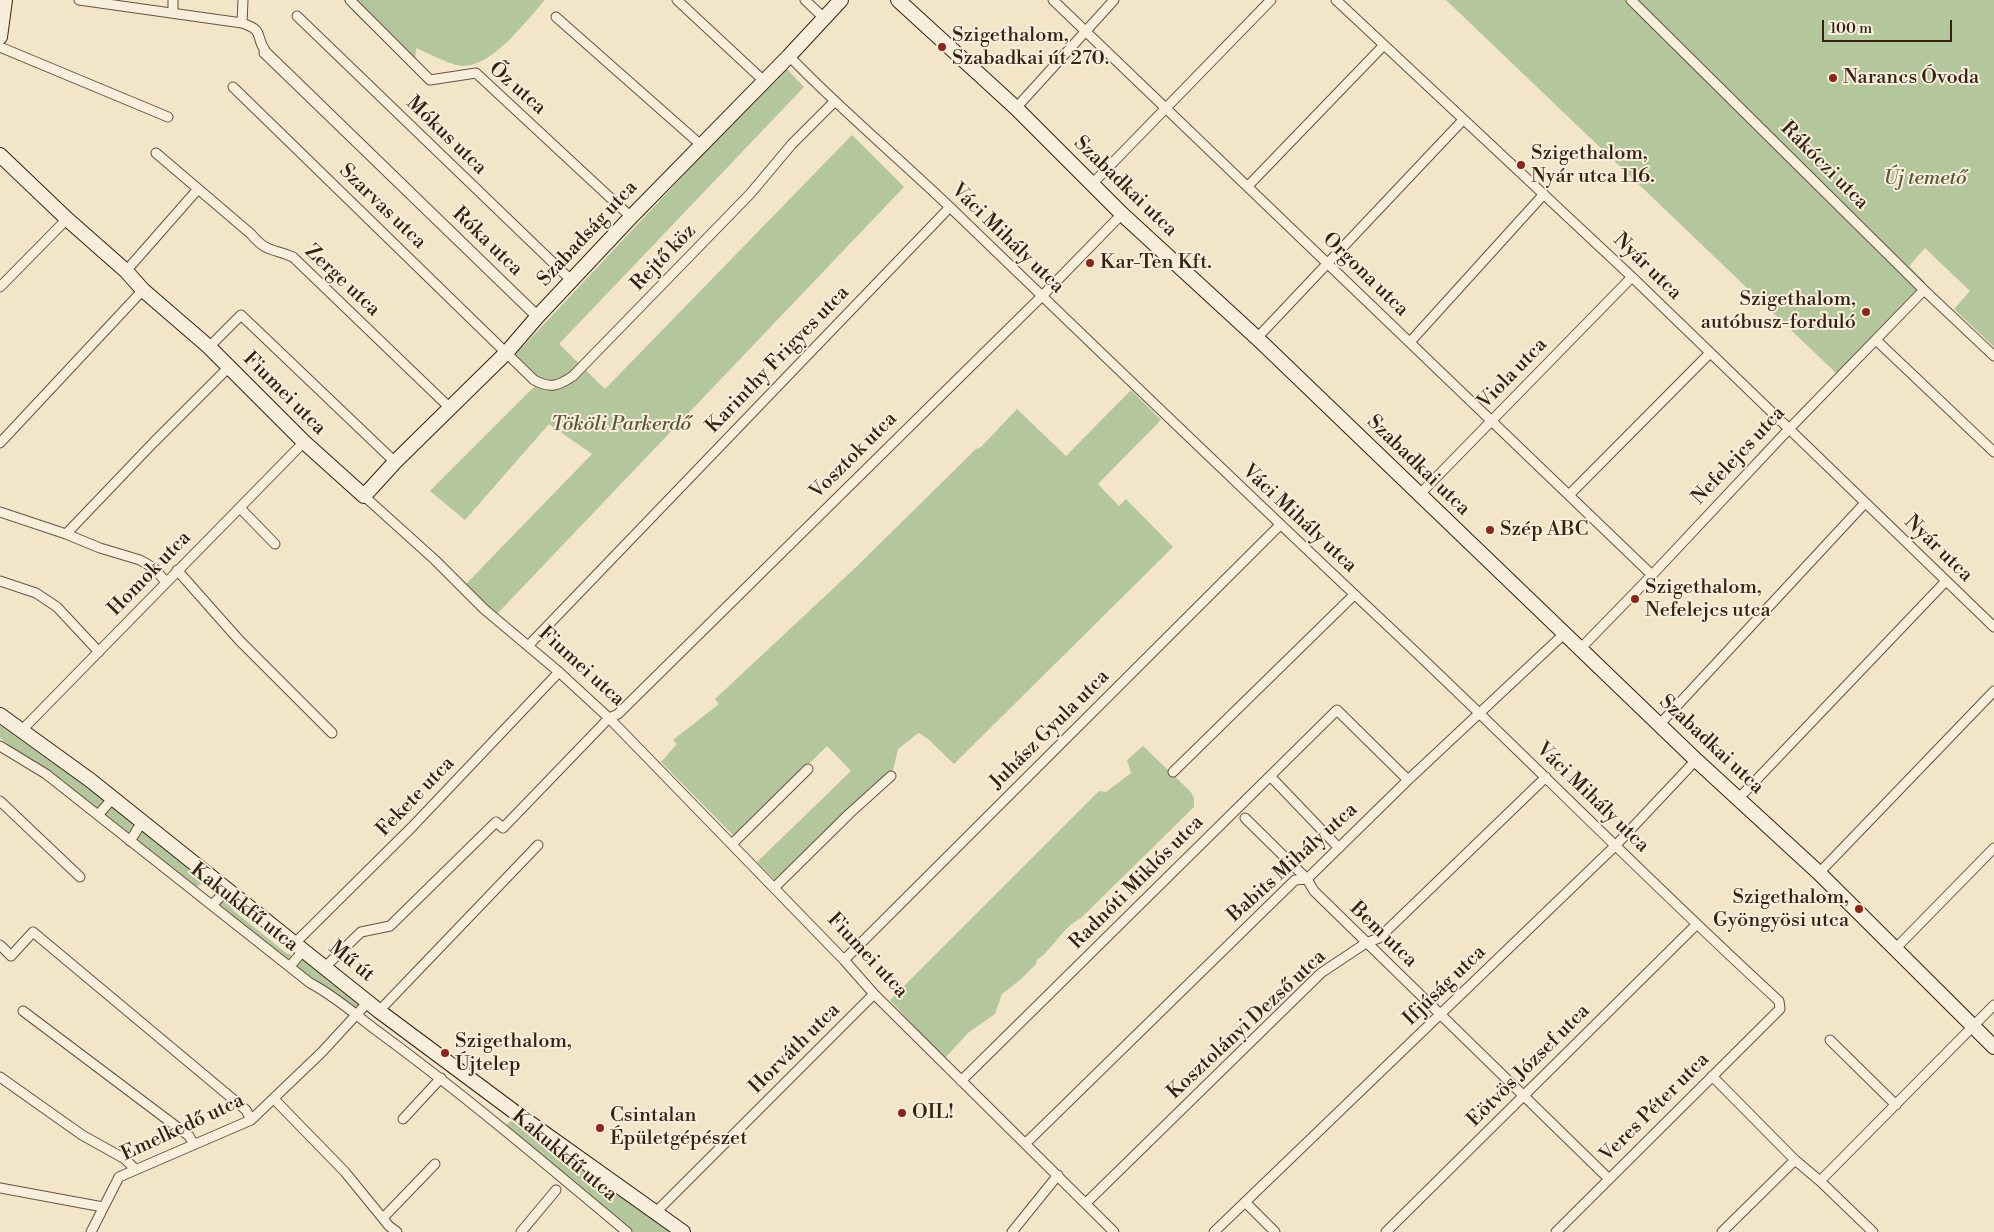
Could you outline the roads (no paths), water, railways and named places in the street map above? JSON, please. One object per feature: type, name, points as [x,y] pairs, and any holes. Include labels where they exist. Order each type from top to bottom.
[{"type":"street","points":[[0,38],[5,0]]},
{"type":"street","points":[[79,0],[118,3],[242,23],[243,0]]},
{"type":"street","points":[[173,0],[173,13]]},
{"type":"street","name":"Őz utca","points":[[350,0],[430,80],[476,73],[631,217]]},
{"type":"street","points":[[677,0],[764,81]]},
{"type":"street","points":[[805,0],[824,18]]},
{"type":"street","name":"Szabadság utca","points":[[364,496],[395,462],[507,352],[538,316],[631,217],[789,56],[841,0]]},
{"type":"street","name":"Szabadkai utca","points":[[898,0],[1016,108],[1122,214],[1257,338],[1696,760],[1819,873],[1994,1047]]},
{"type":"street","name":"Orgona utca","points":[[1053,0],[1652,575]]},
{"type":"street","points":[[1016,108],[1114,0]]},
{"type":"street","points":[[1092,184],[1167,109],[1270,0]]},
{"type":"street","name":"Nyár utca","points":[[1336,0],[1632,277],[1994,627]]},
{"type":"street","name":"Rákóczi utca","points":[[1631,0],[1924,290],[1994,356]]},
{"type":"street","name":"Mókus utca","points":[[296,16],[572,281]]},
{"type":"street","points":[[556,17],[702,145]]},
{"type":"street","name":"Róka utca","points":[[242,23],[256,29],[260,34],[262,47],[266,52],[264,53],[538,316]]},
{"type":"street","points":[[1248,186],[1384,45]]},
{"type":"street","points":[[0,47],[168,117]]},
{"type":"street","name":"Váci Mihály utca","points":[[789,56],[834,102],[950,207],[1280,525],[1479,712],[1615,846],[1779,1001],[1780,1009]]},
{"type":"street","name":"Szarvas utca","points":[[233,87],[507,352]]},
{"type":"street","name":"Rejtő köz","points":[[507,352],[534,380],[544,386],[559,385],[574,376],[750,194],[792,144],[834,102]]},
{"type":"street","points":[[1257,338],[1463,120]]},
{"type":"street","name":"Zerge utca","points":[[156,153],[251,234],[261,245],[270,251],[293,257],[450,408]]},
{"type":"street","name":"Fiumei utca","points":[[0,155],[67,219],[126,271],[143,290],[209,347],[304,442],[435,560],[484,609],[559,672],[609,718],[844,960],[874,994],[1114,1232]]},
{"type":"street","points":[[126,271],[198,190]]},
{"type":"street","points":[[1410,342],[1544,194]]},
{"type":"street","name":"Karinthy Frigyes utca","points":[[528,646],[950,207]]},
{"type":"street","name":"Vosztok utca","points":[[325,967],[361,932],[390,926],[496,822],[503,828],[609,718],[618,714],[1042,296],[1122,214]]},
{"type":"street","points":[[0,287],[67,219]]},
{"type":"street","name":"Viola utca","points":[[1419,495],[1632,277]]},
{"type":"street","points":[[0,443],[143,290]]},
{"type":"street","name":"Nefelejcs utca","points":[[1581,648],[1924,290]]},
{"type":"street","points":[[209,347],[241,315],[395,462]]},
{"type":"street","points":[[1876,340],[1994,452]]},
{"type":"street","points":[[1569,496],[1710,353]]},
{"type":"street","points":[[66,534],[229,367]]},
{"type":"street","name":"Homok utca","points":[[22,730],[304,442]]},
{"type":"street","points":[[1660,724],[1865,503]]},
{"type":"street","points":[[240,508],[275,544]]},
{"type":"street","points":[[0,512],[66,534],[100,548],[140,560],[154,568],[166,582]]},
{"type":"street","name":"Juhász Gyula utca","points":[[844,960],[1280,525]]},
{"type":"street","points":[[177,570],[239,640],[332,734]]},
{"type":"street","points":[[0,580],[36,594],[57,607],[99,652]]},
{"type":"street","points":[[1739,798],[1946,582]]},
{"type":"street","points":[[1173,772],[1354,594]]},
{"type":"street","name":"Babits Mihály utca","points":[[1026,1144],[1295,880],[1307,879],[1479,712],[1565,633]]},
{"type":"street","name":"Fekete utca","points":[[290,966],[300,946],[559,672]]},
{"type":"street","points":[[1819,873],[1994,692]]},
{"type":"street","name":"Radnóti Miklós utca","points":[[961,1081],[1337,710],[1408,780]]},
{"type":"street","name":"Mű út","points":[[0,716],[22,730],[113,798],[379,1011],[683,1232]]},
{"type":"street","name":"Kakukkfű utca","points":[[1,749],[46,774],[310,983],[329,993],[356,1016],[441,1078],[628,1232]]},
{"type":"street","name":"Ifjúság utca","points":[[1214,1232],[1615,846],[1696,760]]},
{"type":"street","points":[[732,844],[808,769]]},
{"type":"street","points":[[774,888],[844,818],[890,776]]},
{"type":"street","points":[[1270,776],[1339,848]]},
{"type":"street","name":"Kosztolányi Dezső utca","points":[[1086,1203],[1321,973],[1366,943],[1379,938],[1546,777]]},
{"type":"street","points":[[98,815],[113,798]]},
{"type":"street","points":[[0,801],[80,877]]},
{"type":"street","name":"Bem utca","points":[[1245,818],[1307,879],[1314,891],[1366,943],[1609,1179]]},
{"type":"street","points":[[130,841],[142,822]]},
{"type":"street","points":[[379,1011],[538,844]]},
{"type":"street","points":[[1895,948],[1994,848]]},
{"type":"street","points":[[212,905],[228,889]]},
{"type":"street","name":"Eötvös József utca","points":[[1386,1232],[1697,924]]},
{"type":"street","points":[[0,945],[11,956],[33,932],[246,1110],[251,1120]]},
{"type":"street","name":"Horváth utca","points":[[656,1212],[874,994]]},
{"type":"street","name":"Emelkedő utca","points":[[91,1232],[119,1177],[251,1120],[274,1099],[368,1002]]},
{"type":"street","points":[[1820,1181],[1994,1005]]},
{"type":"street","name":"Veres Péter utca","points":[[1556,1232],[1780,1009]]},
{"type":"street","points":[[23,1011],[190,1136],[194,1144]]},
{"type":"street","points":[[1830,1040],[1896,1105]]},
{"type":"street","points":[[1712,1076],[1795,1160],[1820,1181],[1873,1232]]},
{"type":"street","points":[[0,1077],[82,1135],[125,1159],[135,1169]]},
{"type":"street","points":[[402,1119],[441,1078]]},
{"type":"street","points":[[274,1099],[346,1172],[389,1226],[397,1232]]},
{"type":"street","points":[[1722,1232],[1795,1160]]},
{"type":"street","points":[[383,1218],[435,1164]]},
{"type":"street","points":[[1012,1232],[1058,1175]]},
{"type":"street","points":[[0,1188],[103,1207]]},
{"type":"street","points":[[521,1232],[556,1190]]},
{"type":"street","points":[[1245,1202],[1275,1232]]},
{"type":"place","name":"Szigethalom, Szabadkai út 270.","points":[[942,47]]},
{"type":"place","name":"Narancs Óvoda","points":[[1833,78]]},
{"type":"place","name":"Szigethalom, Nyár utca 116.","points":[[1521,165]]},
{"type":"place","name":"Kar-Ten Kft.","points":[[1090,263]]},
{"type":"place","name":"Szigethalom, autóbusz-forduló","points":[[1866,312]]},
{"type":"place","name":"Szép ABC","points":[[1490,530]]},
{"type":"place","name":"Szigethalom, Nefelejcs utca","points":[[1635,599]]},
{"type":"place","name":"Szigethalom, Gyöngyösi utca","points":[[1859,909]]},
{"type":"place","name":"Szigethalom, Újtelep","points":[[445,1053]]},
{"type":"place","name":"OIL!","points":[[902,1113]]},
{"type":"place","name":"Csintalan Épületgépészet","points":[[600,1128]]},
{"type":"park label","name":"Új temető","points":[[1925,179]]},
{"type":"park label","name":"Tököli Parkerdő","points":[[621,425]]}]
